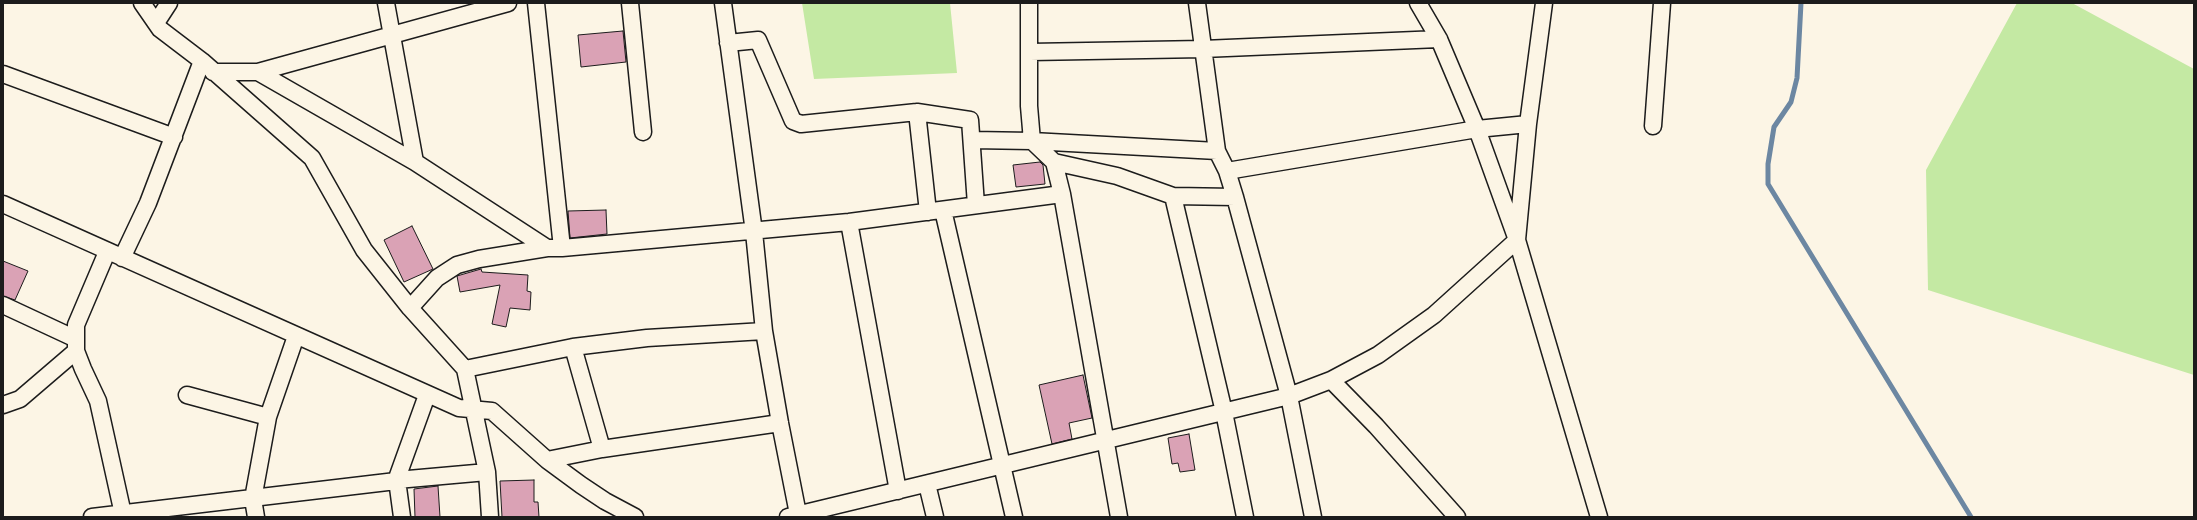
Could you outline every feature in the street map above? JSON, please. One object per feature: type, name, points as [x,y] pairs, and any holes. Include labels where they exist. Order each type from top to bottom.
[{"type":"street","points":[[142,3],[160,29],[208,67],[312,158],[364,250],[410,308],[465,369],[487,472],[490,517]]},
{"type":"street","points":[[156,23],[169,3]]},
{"type":"street","points":[[386,3],[415,162]]},
{"type":"street","points":[[208,67],[258,72],[508,3]]},
{"type":"street","points":[[536,3],[555,248]]},
{"type":"street","points":[[630,3],[643,132]]},
{"type":"street","points":[[723,3],[754,232],[764,331],[780,423],[793,516],[834,512],[898,491],[1289,396],[1331,380],[1378,355],[1434,315],[1517,240],[1528,124],[1544,3]]},
{"type":"street","points":[[1029,3],[1029,106],[1032,141],[1054,162],[1117,176],[1173,196],[1235,197]]},
{"type":"street","points":[[1197,3],[1217,151],[1227,171],[1235,197],[1289,396],[1313,517]]},
{"type":"street","points":[[1418,3],[1439,39],[1477,129],[1517,240],[1599,517]]},
{"type":"street","points":[[1653,126],[1662,3]]},
{"type":"street","points":[[1030,52],[1203,50],[1439,39]]},
{"type":"street","points":[[728,43],[758,40],[793,121],[800,124],[917,112],[970,120],[976,206]]},
{"type":"street","points":[[122,258],[148,203],[174,137],[208,67]]},
{"type":"street","points":[[258,72],[415,162],[555,248]]},
{"type":"street","points":[[3,74],[174,137]]},
{"type":"street","points":[[917,112],[936,211],[1014,517]]},
{"type":"street","points":[[1227,171],[1477,129],[1528,124]]},
{"type":"street","points":[[972,140],[1032,141],[1217,151]]},
{"type":"street","points":[[1054,162],[1062,194],[1119,517]]},
{"type":"street","points":[[410,308],[437,278],[457,265],[479,259],[555,248],[754,232],[849,222],[1062,194]]},
{"type":"street","points":[[1173,196],[1224,412],[1245,517]]},
{"type":"street","points":[[3,204],[427,395],[459,408],[492,411],[547,460],[599,497],[635,517]]},
{"type":"street","points":[[849,222],[898,491]]},
{"type":"street","points":[[107,252],[76,325],[76,345],[82,369],[98,401],[123,514]]},
{"type":"street","points":[[3,305],[76,345]]},
{"type":"street","points":[[465,369],[573,347],[654,337],[764,331]]},
{"type":"street","points":[[256,517],[253,499],[268,417],[296,336]]},
{"type":"street","points":[[3,405],[20,399],[76,345]]},
{"type":"street","points":[[573,347],[602,449]]},
{"type":"street","points":[[1331,380],[1376,426],[1457,517]]},
{"type":"street","points":[[186,395],[268,417]]},
{"type":"street","points":[[402,517],[397,480],[427,395]]},
{"type":"street","points":[[547,460],[602,449],[780,423]]},
{"type":"street","points":[[92,517],[253,499],[397,480],[487,472]]},
{"type":"street","points":[[927,484],[936,517]]},
{"type":"green space","points":[[802,3],[950,3],[957,73],[814,79]]},
{"type":"green space","points":[[2017,3],[2072,3],[2194,69],[2194,375],[1928,290],[1926,170]]},
{"type":"building","points":[[623,31],[626,62],[581,67],[578,35]]},
{"type":"building","points":[[1040,162],[1043,165],[1045,184],[1016,187],[1013,165]]},
{"type":"building","points":[[606,210],[607,234],[570,238],[568,211]]},
{"type":"building","points":[[412,226],[433,269],[404,282],[384,240]]},
{"type":"building","points":[[3,261],[28,271],[15,300],[3,296]]},
{"type":"building","points":[[481,269],[482,272],[528,275],[527,291],[531,292],[530,310],[510,308],[506,327],[492,324],[500,285],[460,292],[457,276]]},
{"type":"building","points":[[1083,375],[1092,418],[1069,423],[1072,439],[1052,444],[1039,385]]},
{"type":"building","points":[[1189,434],[1195,470],[1180,472],[1178,463],[1172,464],[1168,438]]},
{"type":"building","points":[[534,480],[534,502],[538,502],[539,517],[502,517],[500,481]]},
{"type":"building","points":[[438,486],[440,517],[415,517],[414,489]]},
{"type":"waterway","points":[[1801,3],[1797,78],[1791,102],[1774,127],[1768,164],[1768,184],[1971,517]]}]
